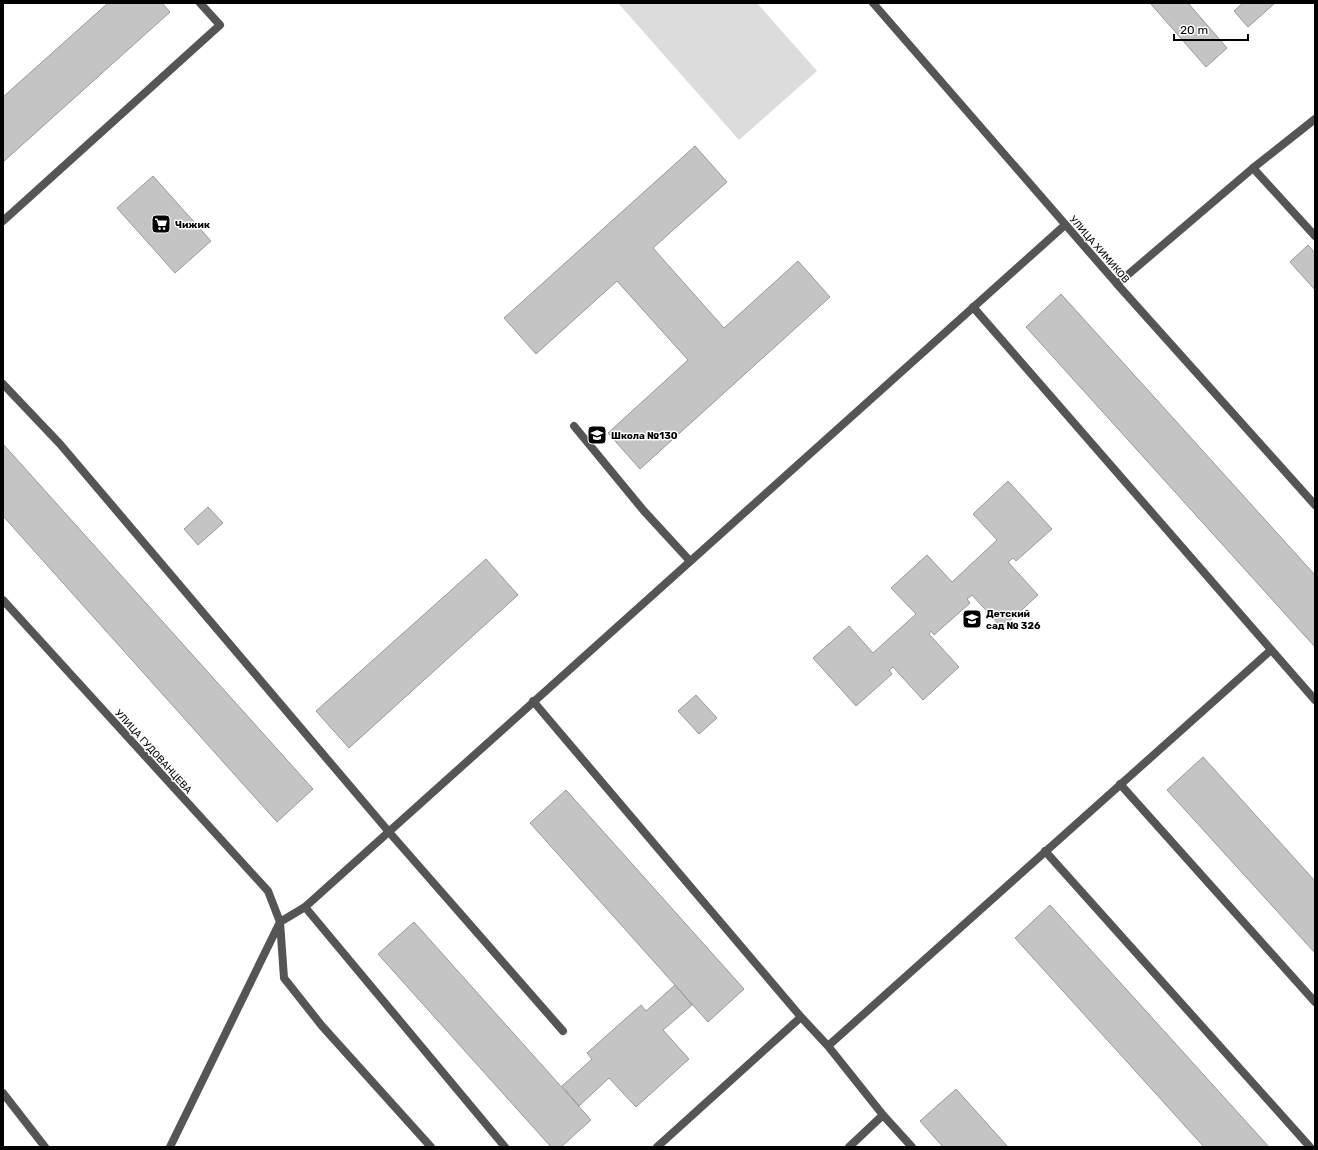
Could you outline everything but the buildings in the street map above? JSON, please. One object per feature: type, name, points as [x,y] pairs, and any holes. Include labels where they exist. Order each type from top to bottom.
[{"type":"street","points":[[3,221],[220,25],[200,3]]},
{"type":"street","name":"УЛИЦА ХИМИКОВ","points":[[873,3],[1064,225],[1315,506]]},
{"type":"street","points":[[1117,284],[1253,168],[1315,119]]},
{"type":"street","points":[[1253,168],[1315,236]]},
{"type":"street","points":[[170,1147],[280,922],[305,907],[1064,225]]},
{"type":"street","points":[[973,307],[1315,700]]},
{"type":"street","points":[[3,384],[60,444],[388,832],[563,1031]]},
{"type":"street","points":[[574,426],[644,511],[690,561]]},
{"type":"street","name":"УЛИЦА ГУДОВАНЦЕВА","points":[[3,600],[268,891],[280,922],[284,978],[322,1026],[431,1147]]},
{"type":"street","points":[[828,1046],[1270,650]]},
{"type":"street","points":[[533,701],[801,1017],[828,1046],[883,1115],[912,1147]]},
{"type":"street","points":[[1120,784],[1315,1002]]},
{"type":"street","points":[[1045,851],[1310,1147]]},
{"type":"street","points":[[305,907],[504,1147]]},
{"type":"street","points":[[657,1147],[801,1017]]},
{"type":"street","points":[[3,1093],[45,1147]]},
{"type":"street","points":[[849,1147],[883,1115]]},
{"type":"shaded area","points":[[618,3],[757,3],[817,71],[739,140]]},
{"type":"place","name":"Чижик","points":[[161,224]]},
{"type":"place","name":"Школа №130","points":[[597,435]]},
{"type":"place","name":"Детский сад № 326","points":[[972,619]]}]
